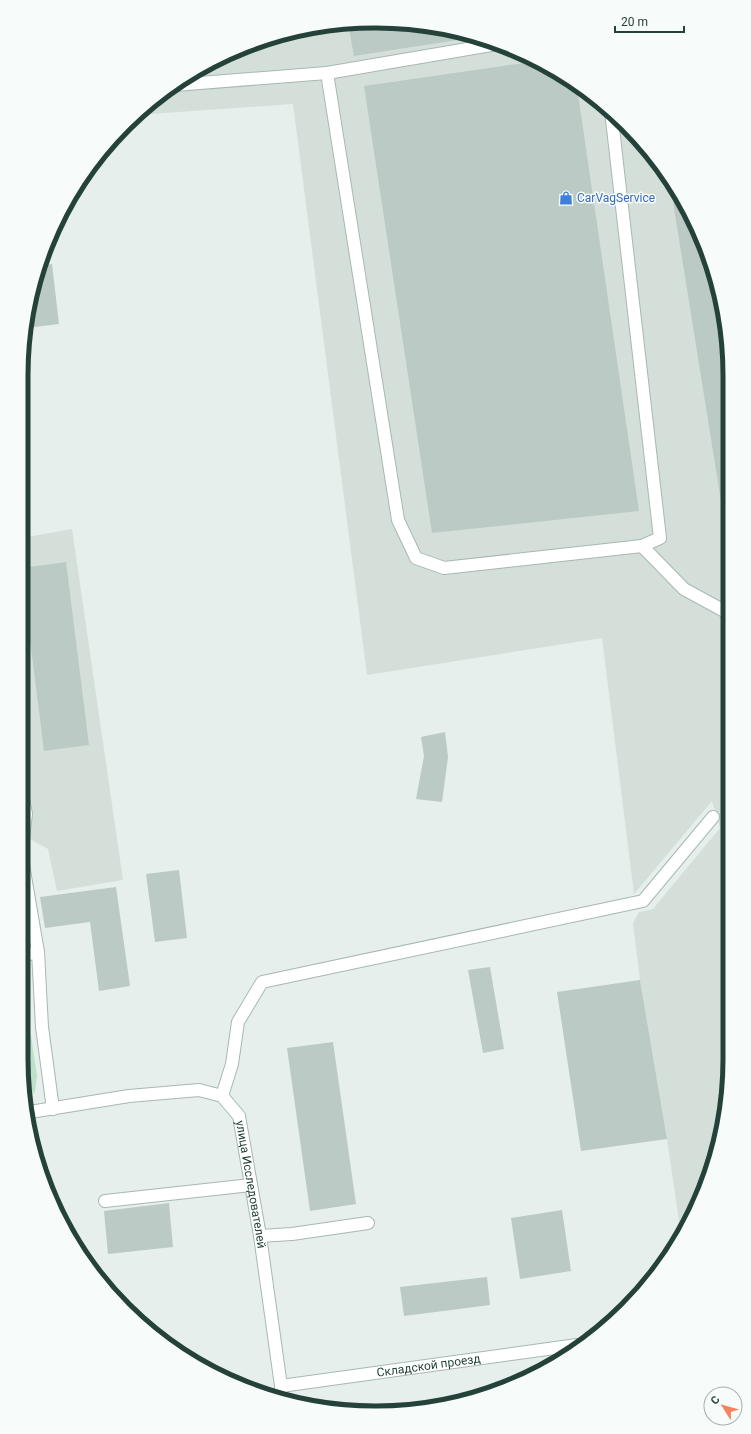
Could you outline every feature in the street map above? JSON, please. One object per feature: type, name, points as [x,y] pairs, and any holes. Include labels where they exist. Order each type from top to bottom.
[{"type":"street","points":[[188,83],[327,74],[486,46]]},
{"type":"street","points":[[327,74],[398,520],[416,558],[444,568],[642,546],[660,538],[612,121]]},
{"type":"street","points":[[642,546],[684,589],[723,610]]},
{"type":"street","points":[[32,1112],[129,1096],[200,1090],[222,1096],[232,1064],[238,1022],[262,982],[643,901],[713,817]]},
{"type":"street","points":[[28,894],[38,952],[42,1027],[53,1108]]},
{"type":"street","points":[[28,954],[38,952]]},
{"type":"street","name":"улица Исследователей","points":[[222,1096],[239,1116],[260,1236],[281,1393]]},
{"type":"street","points":[[105,1201],[251,1185]]},
{"type":"street","points":[[260,1236],[292,1234],[368,1223]]},
{"type":"street","name":"Складской проезд","points":[[281,1386],[571,1346]]},
{"type":"shaded area","points":[[376,28],[421,31],[465,40],[487,46],[529,64],[569,87],[605,114],[637,146],[664,182],[687,222],[705,264],[720,330],[723,376],[723,1058],[720,1104],[711,1148],[697,1191],[680,1225],[667,1139],[640,980],[633,923],[639,912],[653,909],[720,828],[712,801],[634,894],[602,638],[367,675],[293,104],[146,114],[182,87],[222,64],[264,46],[286,40],[330,31]]},
{"type":"shaded area","points":[[72,529],[123,880],[57,891],[48,849],[28,838],[28,537]]},
{"type":"green space","points":[[31,1035],[37,1076],[35,1091],[30,1098],[28,1058],[28,1036]]},
{"type":"building","points":[[376,28],[421,31],[462,39],[354,56],[349,29]]},
{"type":"building","points":[[526,63],[578,93],[639,511],[432,533],[364,86]]},
{"type":"building","points":[[672,195],[687,222],[705,264],[720,330],[723,376],[723,514]]},
{"type":"building","points":[[52,264],[59,324],[31,327],[40,286],[46,265]]},
{"type":"building","points":[[66,562],[89,745],[44,751],[28,624],[28,567]]},
{"type":"building","points":[[445,732],[448,757],[442,802],[416,799],[424,756],[421,737]]},
{"type":"building","points":[[179,870],[187,938],[155,942],[146,874]]},
{"type":"building","points":[[116,887],[130,986],[99,991],[90,922],[45,928],[40,897]]},
{"type":"building","points":[[490,967],[504,1049],[483,1053],[468,970]]},
{"type":"building","points":[[640,980],[667,1139],[581,1151],[557,992]]},
{"type":"building","points":[[333,1042],[356,1204],[310,1211],[287,1048]]},
{"type":"building","points":[[169,1203],[173,1247],[108,1254],[104,1211]]},
{"type":"building","points":[[562,1210],[571,1271],[520,1279],[511,1218]]},
{"type":"building","points":[[76,1229],[78,1237],[75,1232],[74,1230]]},
{"type":"building","points":[[487,1277],[490,1305],[404,1316],[400,1287]]},
{"type":"place","name":"CarVagService","points":[[566,198]]}]
